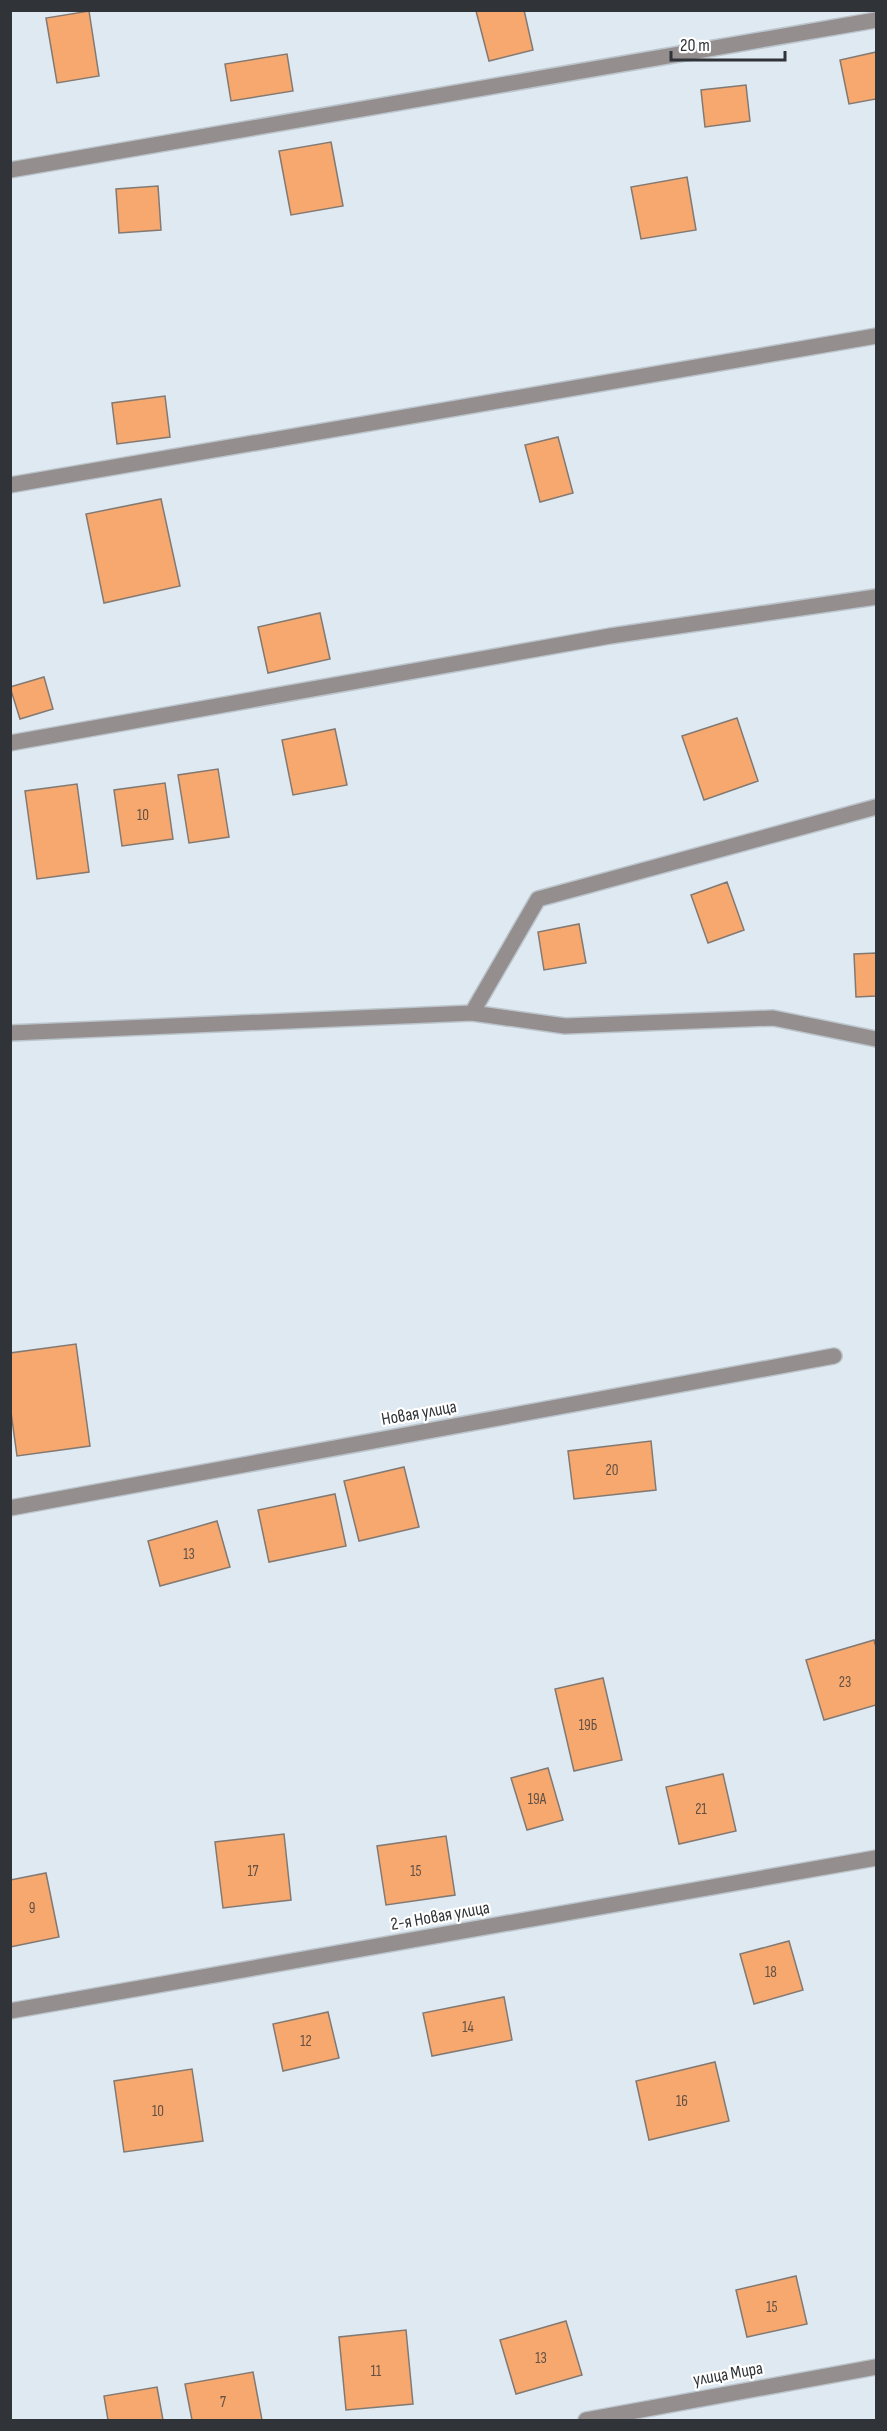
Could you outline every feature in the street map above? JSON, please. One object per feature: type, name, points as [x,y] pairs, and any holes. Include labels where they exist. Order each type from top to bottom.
[{"type":"street","points":[[10,170],[876,21]]},
{"type":"street","points":[[10,485],[876,336]]},
{"type":"street","points":[[10,743],[610,636],[876,597]]},
{"type":"street","points":[[472,1013],[538,899],[876,807]]},
{"type":"street","points":[[10,1033],[472,1013],[565,1026],[772,1018],[876,1039]]},
{"type":"street","name":"Новая улица","points":[[10,1508],[834,1356]]},
{"type":"street","name":"2-я Новая улица","points":[[10,2011],[876,1858]]},
{"type":"street","name":"улица Мира","points":[[586,2421],[876,2367]]},
{"type":"building","points":[[524,10],[533,50],[489,61],[476,11]]},
{"type":"building","points":[[89,11],[99,76],[57,83],[46,18]]},
{"type":"building","points":[[876,52],[876,99],[849,104],[840,60]]},
{"type":"building","points":[[287,54],[293,91],[231,101],[225,64]]},
{"type":"building","points":[[746,85],[750,121],[705,127],[701,90]]},
{"type":"building","points":[[331,142],[343,206],[291,215],[279,151]]},
{"type":"building","points":[[687,177],[696,230],[641,239],[631,187]]},
{"type":"building","points":[[158,186],[161,230],[119,233],[116,189]]},
{"type":"building","points":[[165,396],[170,437],[117,444],[112,403]]},
{"type":"building","points":[[558,437],[573,493],[540,502],[525,445]]},
{"type":"building","points":[[161,499],[180,586],[104,603],[86,514]]},
{"type":"building","points":[[320,613],[330,659],[268,673],[258,627]]},
{"type":"building","points":[[44,677],[53,709],[20,719],[10,687]]},
{"type":"building","points":[[737,718],[758,781],[704,800],[682,736]]},
{"type":"building","points":[[335,729],[347,785],[293,795],[282,740]]},
{"type":"building","points":[[218,769],[229,837],[189,843],[178,775]]},
{"type":"building","points":[[165,783],[173,839],[122,846],[114,790]]},
{"type":"building","points":[[77,784],[89,872],[37,879],[25,791]]},
{"type":"building","points":[[727,882],[744,930],[708,943],[691,895]]},
{"type":"building","points":[[579,924],[586,963],[544,970],[538,932]]},
{"type":"building","points":[[876,953],[876,996],[856,997],[854,954]]},
{"type":"building","points":[[76,1344],[90,1446],[17,1456],[10,1405],[10,1353]]},
{"type":"building","points":[[651,1441],[656,1490],[574,1499],[568,1451]]},
{"type":"building","points":[[404,1467],[419,1527],[359,1541],[344,1481]]},
{"type":"building","points":[[335,1494],[346,1546],[269,1562],[258,1510]]},
{"type":"building","points":[[217,1521],[230,1567],[160,1586],[148,1541]]},
{"type":"building","points":[[874,1640],[876,1705],[824,1720],[806,1660]]},
{"type":"building","points":[[603,1678],[622,1760],[574,1771],[555,1689]]},
{"type":"building","points":[[548,1768],[563,1820],[527,1830],[511,1778]]},
{"type":"building","points":[[723,1774],[736,1831],[679,1844],[666,1787]]},
{"type":"building","points":[[284,1834],[291,1900],[223,1908],[215,1842]]},
{"type":"building","points":[[446,1836],[455,1895],[386,1905],[377,1846]]},
{"type":"building","points":[[46,1873],[59,1937],[10,1947],[10,1880]]},
{"type":"building","points":[[789,1941],[803,1990],[754,2004],[740,1954]]},
{"type":"building","points":[[504,1997],[512,2040],[432,2056],[423,2013]]},
{"type":"building","points":[[328,2012],[339,2058],[283,2071],[273,2024]]},
{"type":"building","points":[[715,2062],[729,2121],[649,2140],[636,2081]]},
{"type":"building","points":[[192,2069],[203,2141],[124,2152],[114,2081]]},
{"type":"building","points":[[796,2276],[807,2324],[747,2337],[736,2290]]},
{"type":"building","points":[[566,2321],[582,2375],[516,2394],[500,2340]]},
{"type":"building","points":[[406,2330],[413,2404],[346,2410],[339,2337]]},
{"type":"building","points":[[253,2372],[262,2420],[192,2420],[185,2384]]},
{"type":"building","points":[[157,2387],[163,2420],[108,2420],[104,2396]]}]
